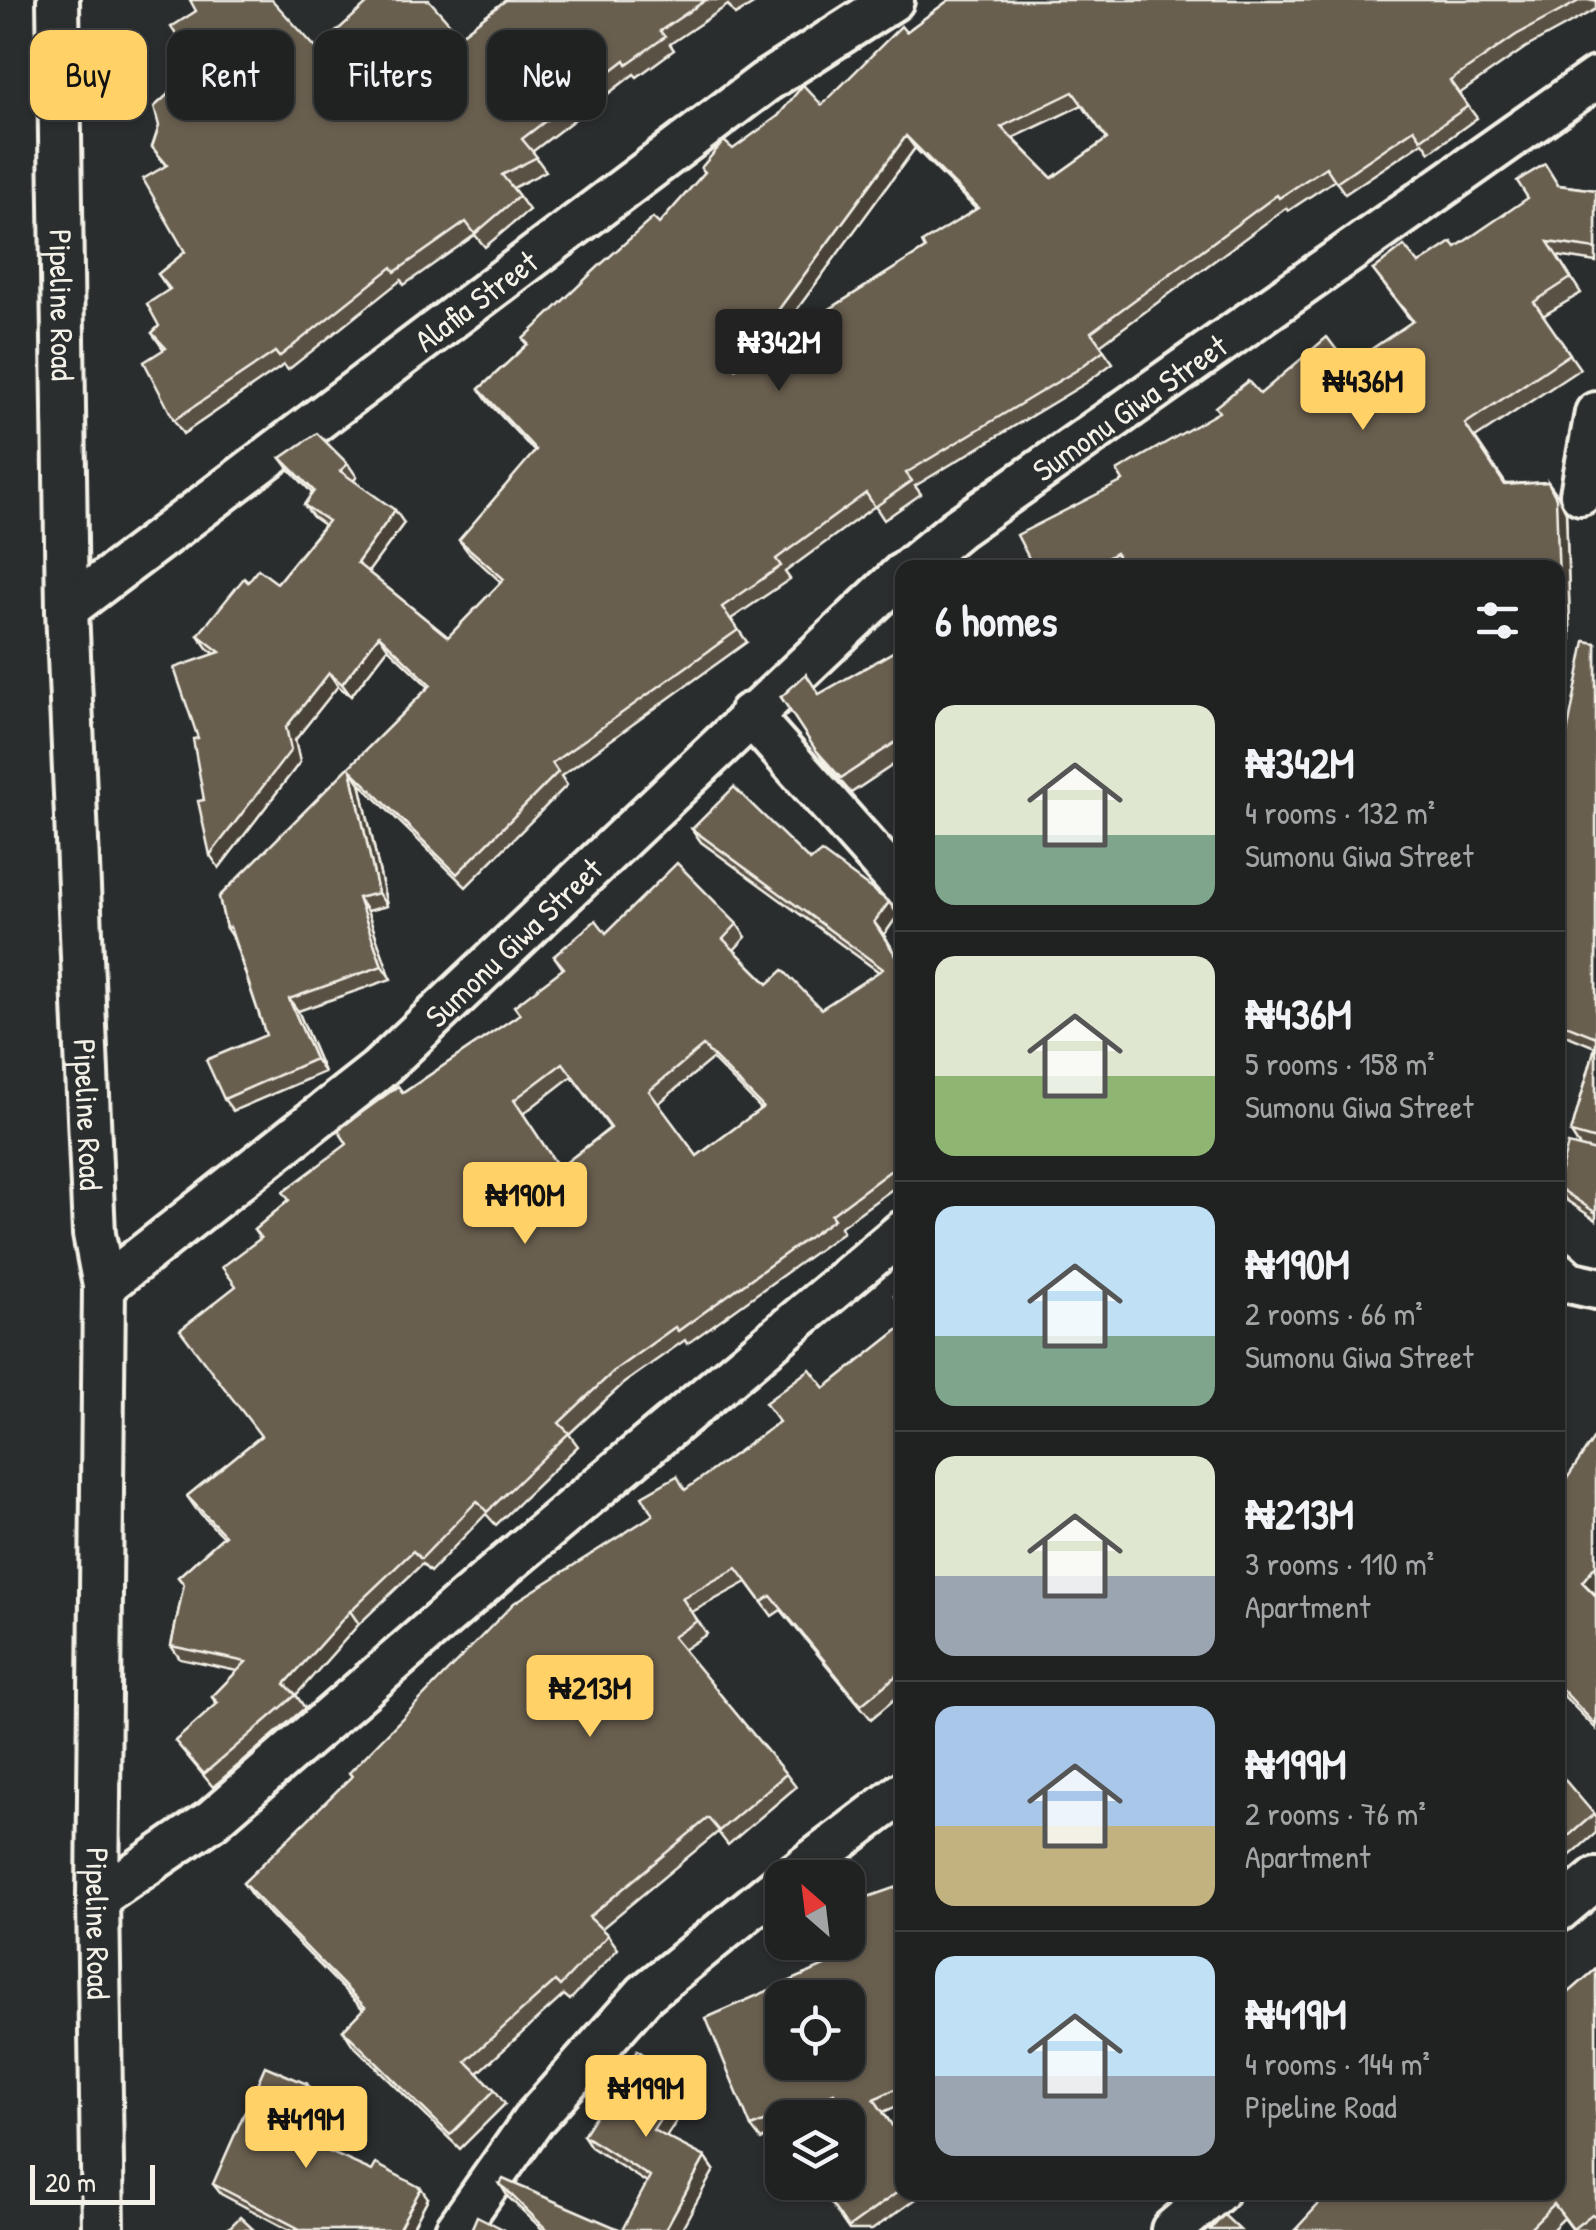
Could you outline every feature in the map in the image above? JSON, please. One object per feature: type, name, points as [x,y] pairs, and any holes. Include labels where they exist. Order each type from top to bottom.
[{"type":"street","name":"Pipeline Road","points":[[58,0],[68,609],[94,1234],[104,1286],[98,1898],[103,2230]]},
{"type":"street","name":"Alafia Street","points":[[68,609],[765,82],[893,0]]},
{"type":"street","name":"Sumonu Giwa Street","points":[[920,560],[971,519],[1596,78]]},
{"type":"street","points":[[1581,494],[1596,413]]},
{"type":"street","name":"Sumonu Giwa Street","points":[[104,1286],[378,1070],[895,580]]},
{"type":"street","points":[[750,714],[895,878]]},
{"type":"street","points":[[98,1898],[212,1820],[504,1566],[895,1238]]},
{"type":"street","points":[[814,1860],[895,1798]]},
{"type":"street","points":[[1565,1905],[1596,1879]]},
{"type":"street","points":[[456,2230],[534,2118],[646,1994],[765,1898]]},
{"type":"street","points":[[1172,2230],[1208,2200]]},
{"type":"building","points":[[190,0],[272,0],[314,46],[314,120],[467,120],[467,30],[506,0],[706,0],[660,31],[665,37],[606,75],[606,30],[487,30],[487,120],[547,120],[522,139],[537,157],[502,175],[519,196],[475,234],[466,222],[395,272],[392,267],[279,357],[275,352],[174,420],[144,362],[166,348],[152,333],[159,326],[147,304],[170,289],[158,274],[185,252],[143,179],[167,165],[152,147],[159,126],[154,107],[167,95],[167,120],[294,120],[294,30],[173,30],[171,27],[196,11]]},
{"type":"building","points":[[371,0],[429,0],[456,30],[338,30]]},
{"type":"building","points":[[949,0],[1581,0],[1516,35],[1450,81],[1468,106],[1421,139],[1414,129],[1336,182],[1326,167],[1279,198],[1277,195],[1091,332],[1104,350],[1077,370],[906,473],[912,481],[875,507],[866,493],[776,559],[781,566],[722,607],[738,630],[552,763],[558,772],[457,874],[351,770],[378,893],[358,898],[382,966],[289,999],[315,1059],[224,1099],[206,1060],[266,1035],[230,927],[226,928],[219,897],[431,685],[379,635],[342,684],[329,673],[286,727],[291,750],[210,855],[198,801],[204,800],[193,739],[198,738],[174,668],[220,652],[198,635],[244,578],[248,582],[258,569],[277,583],[328,521],[304,505],[314,491],[281,458],[317,433],[348,464],[340,471],[395,510],[357,563],[448,637],[504,579],[459,540],[536,450],[479,389],[528,344],[523,339],[598,267],[653,218],[659,224],[705,172],[701,168],[724,141],[733,149],[778,116],[803,85],[822,105],[901,26],[906,32]],"holes":[[[1073,92],[1107,139],[1052,178],[1001,127]],[[906,136],[978,208],[922,243],[925,249],[735,369]]]},
{"type":"building","points":[[1545,164],[1558,185],[1596,190],[1596,249],[1548,242],[1571,278],[1534,302],[1570,354],[1465,424],[1505,485],[1548,482],[1556,498],[1558,560],[1120,560],[1116,553],[1103,560],[1030,560],[1017,535],[1123,481],[1117,471],[1219,412],[1215,407],[1248,381],[1260,394],[1327,337],[1348,365],[1413,321],[1373,270],[1404,246],[1419,264],[1452,242],[1456,247],[1528,198],[1517,181]]},
{"type":"building","points":[[1585,641],[1596,643],[1596,1037],[1565,1025],[1566,739]]},
{"type":"building","points":[[895,651],[895,743],[841,778],[815,749],[781,697],[806,674],[819,694]]},
{"type":"building","points":[[734,787],[810,861],[821,852],[889,902],[874,922],[895,954],[895,1167],[831,1215],[834,1219],[678,1331],[675,1327],[615,1370],[559,1423],[569,1433],[487,1512],[477,1501],[421,1559],[413,1551],[350,1611],[285,1684],[296,1695],[204,1774],[175,1741],[218,1703],[212,1697],[246,1662],[171,1646],[184,1584],[178,1577],[225,1535],[187,1496],[261,1436],[180,1330],[236,1286],[222,1267],[261,1238],[254,1230],[289,1200],[283,1192],[347,1144],[338,1130],[398,1086],[403,1093],[520,1014],[514,1006],[564,968],[554,956],[596,920],[606,933],[677,863],[737,924],[723,939],[768,984],[783,970],[821,1009],[883,969],[692,829]],"holes":[[[703,1046],[763,1107],[697,1156],[649,1091]],[[563,1063],[611,1128],[559,1168],[514,1100]]]},
{"type":"building","points":[[1596,1044],[1596,1140],[1571,1133]]},
{"type":"building","points":[[1568,1144],[1596,1151],[1596,1213],[1565,1192]]},
{"type":"building","points":[[895,1333],[895,1677],[861,1705],[771,1596],[762,1602],[737,1568],[682,1598],[697,1621],[673,1637],[786,1774],[719,1831],[708,1818],[589,1917],[608,1935],[560,1986],[555,1981],[466,2061],[495,2090],[450,2135],[343,2030],[365,2007],[243,1883],[352,1776],[349,1773],[514,1603],[653,1515],[642,1496],[677,1476],[685,1490],[779,1422],[765,1403],[810,1369],[825,1388]]},
{"type":"building","points":[[1596,1435],[1596,1565],[1582,1582],[1596,1596],[1596,1725],[1565,1692],[1565,1475],[1568,1477]]},
{"type":"building","points":[[1565,1780],[1594,1814],[1565,1839]]},
{"type":"building","points":[[895,1887],[895,2089],[874,2099],[895,2130],[895,2194],[848,2228],[829,2200],[865,2200],[865,2100],[837,2100],[834,2093],[817,2100],[765,2100],[765,2121],[751,2127],[706,2018],[765,1992],[765,2080],[865,2080],[865,1980],[793,1980],[838,1960],[865,1960],[865,1898]]},
{"type":"building","points":[[1596,1969],[1596,2217],[1592,2214],[1573,2229],[1554,2204],[1528,2230],[1295,2230],[1323,2200],[1565,2200],[1565,1996]]},
{"type":"building","points":[[637,2050],[685,2081],[653,2130],[705,2157],[665,2230],[622,2230],[650,2177],[583,2135]]},
{"type":"building","points":[[265,2066],[307,2084],[285,2132],[372,2171],[376,2164],[421,2188],[398,2230],[302,2230],[213,2184]]},
{"type":"building","points":[[503,2179],[621,2230],[547,2230],[500,2184]]},
{"type":"building","points":[[1224,2215],[1240,2230],[1210,2230]]},
{"type":"building","points":[[477,2216],[505,2230],[471,2230]]},
{"type":"building","points":[[240,2217],[254,2230],[227,2230]]}]
